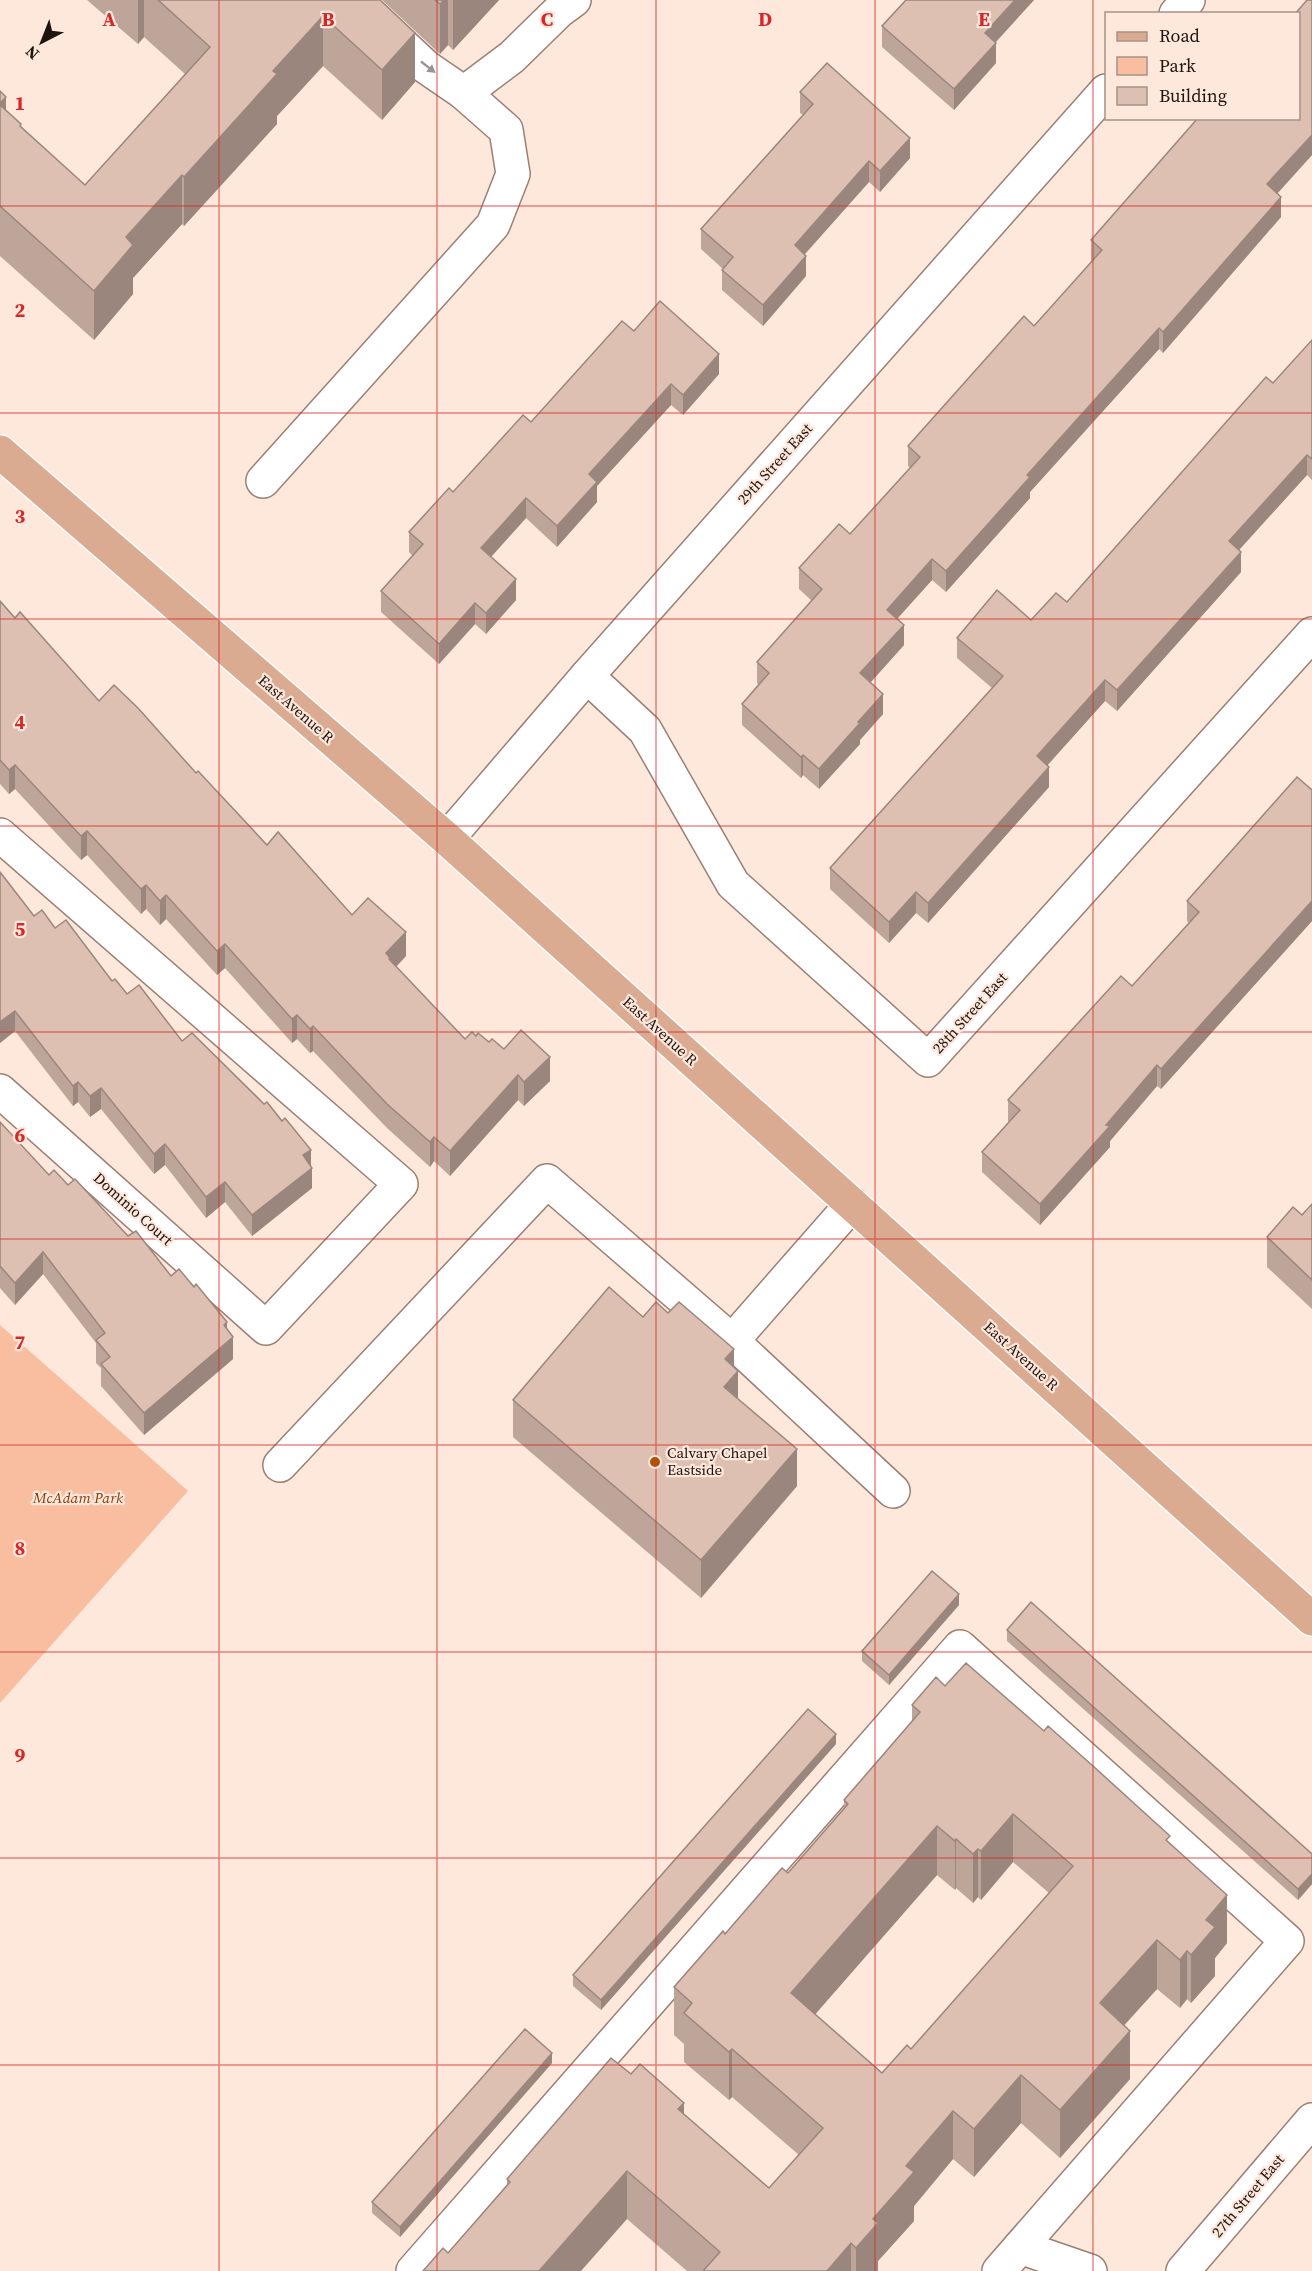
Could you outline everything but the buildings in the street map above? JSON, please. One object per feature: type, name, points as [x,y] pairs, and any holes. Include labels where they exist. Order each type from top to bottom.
[{"type":"main road","name":"East Avenue R","points":[[0,452],[447,839],[1312,1619]]},
{"type":"street","points":[[263,481],[494,225],[513,174],[506,130],[464,93],[426,67],[354,0]]},
{"type":"street","points":[[1178,12],[1188,0]]},
{"type":"street","points":[[464,93],[512,57],[561,4]]},
{"type":"street","name":"29th Street East","points":[[447,839],[587,676],[1105,94]]},
{"type":"street","name":"28th Street East","points":[[587,676],[645,730],[733,884],[928,1060],[1312,634]]},
{"type":"street","name":"Dominio Court","points":[[0,835],[401,1184],[266,1328],[0,1091]]},
{"type":"street","points":[[280,1465],[547,1181],[732,1341],[893,1491]]},
{"type":"street","points":[[732,1341],[852,1204]]},
{"type":"street","points":[[413,2271],[960,1647],[1287,1941],[999,2271]]},
{"type":"street","name":"27th Street East","points":[[1183,2271],[1312,2120]]},
{"type":"street","points":[[1020,2247],[1090,2271]]},
{"type":"green space","name":"McAdam Park","points":[[0,1325],[188,1491],[0,1703]]},
{"type":"place","name":"Calvary Chapel Eastside","points":[[655,1462]]}]
